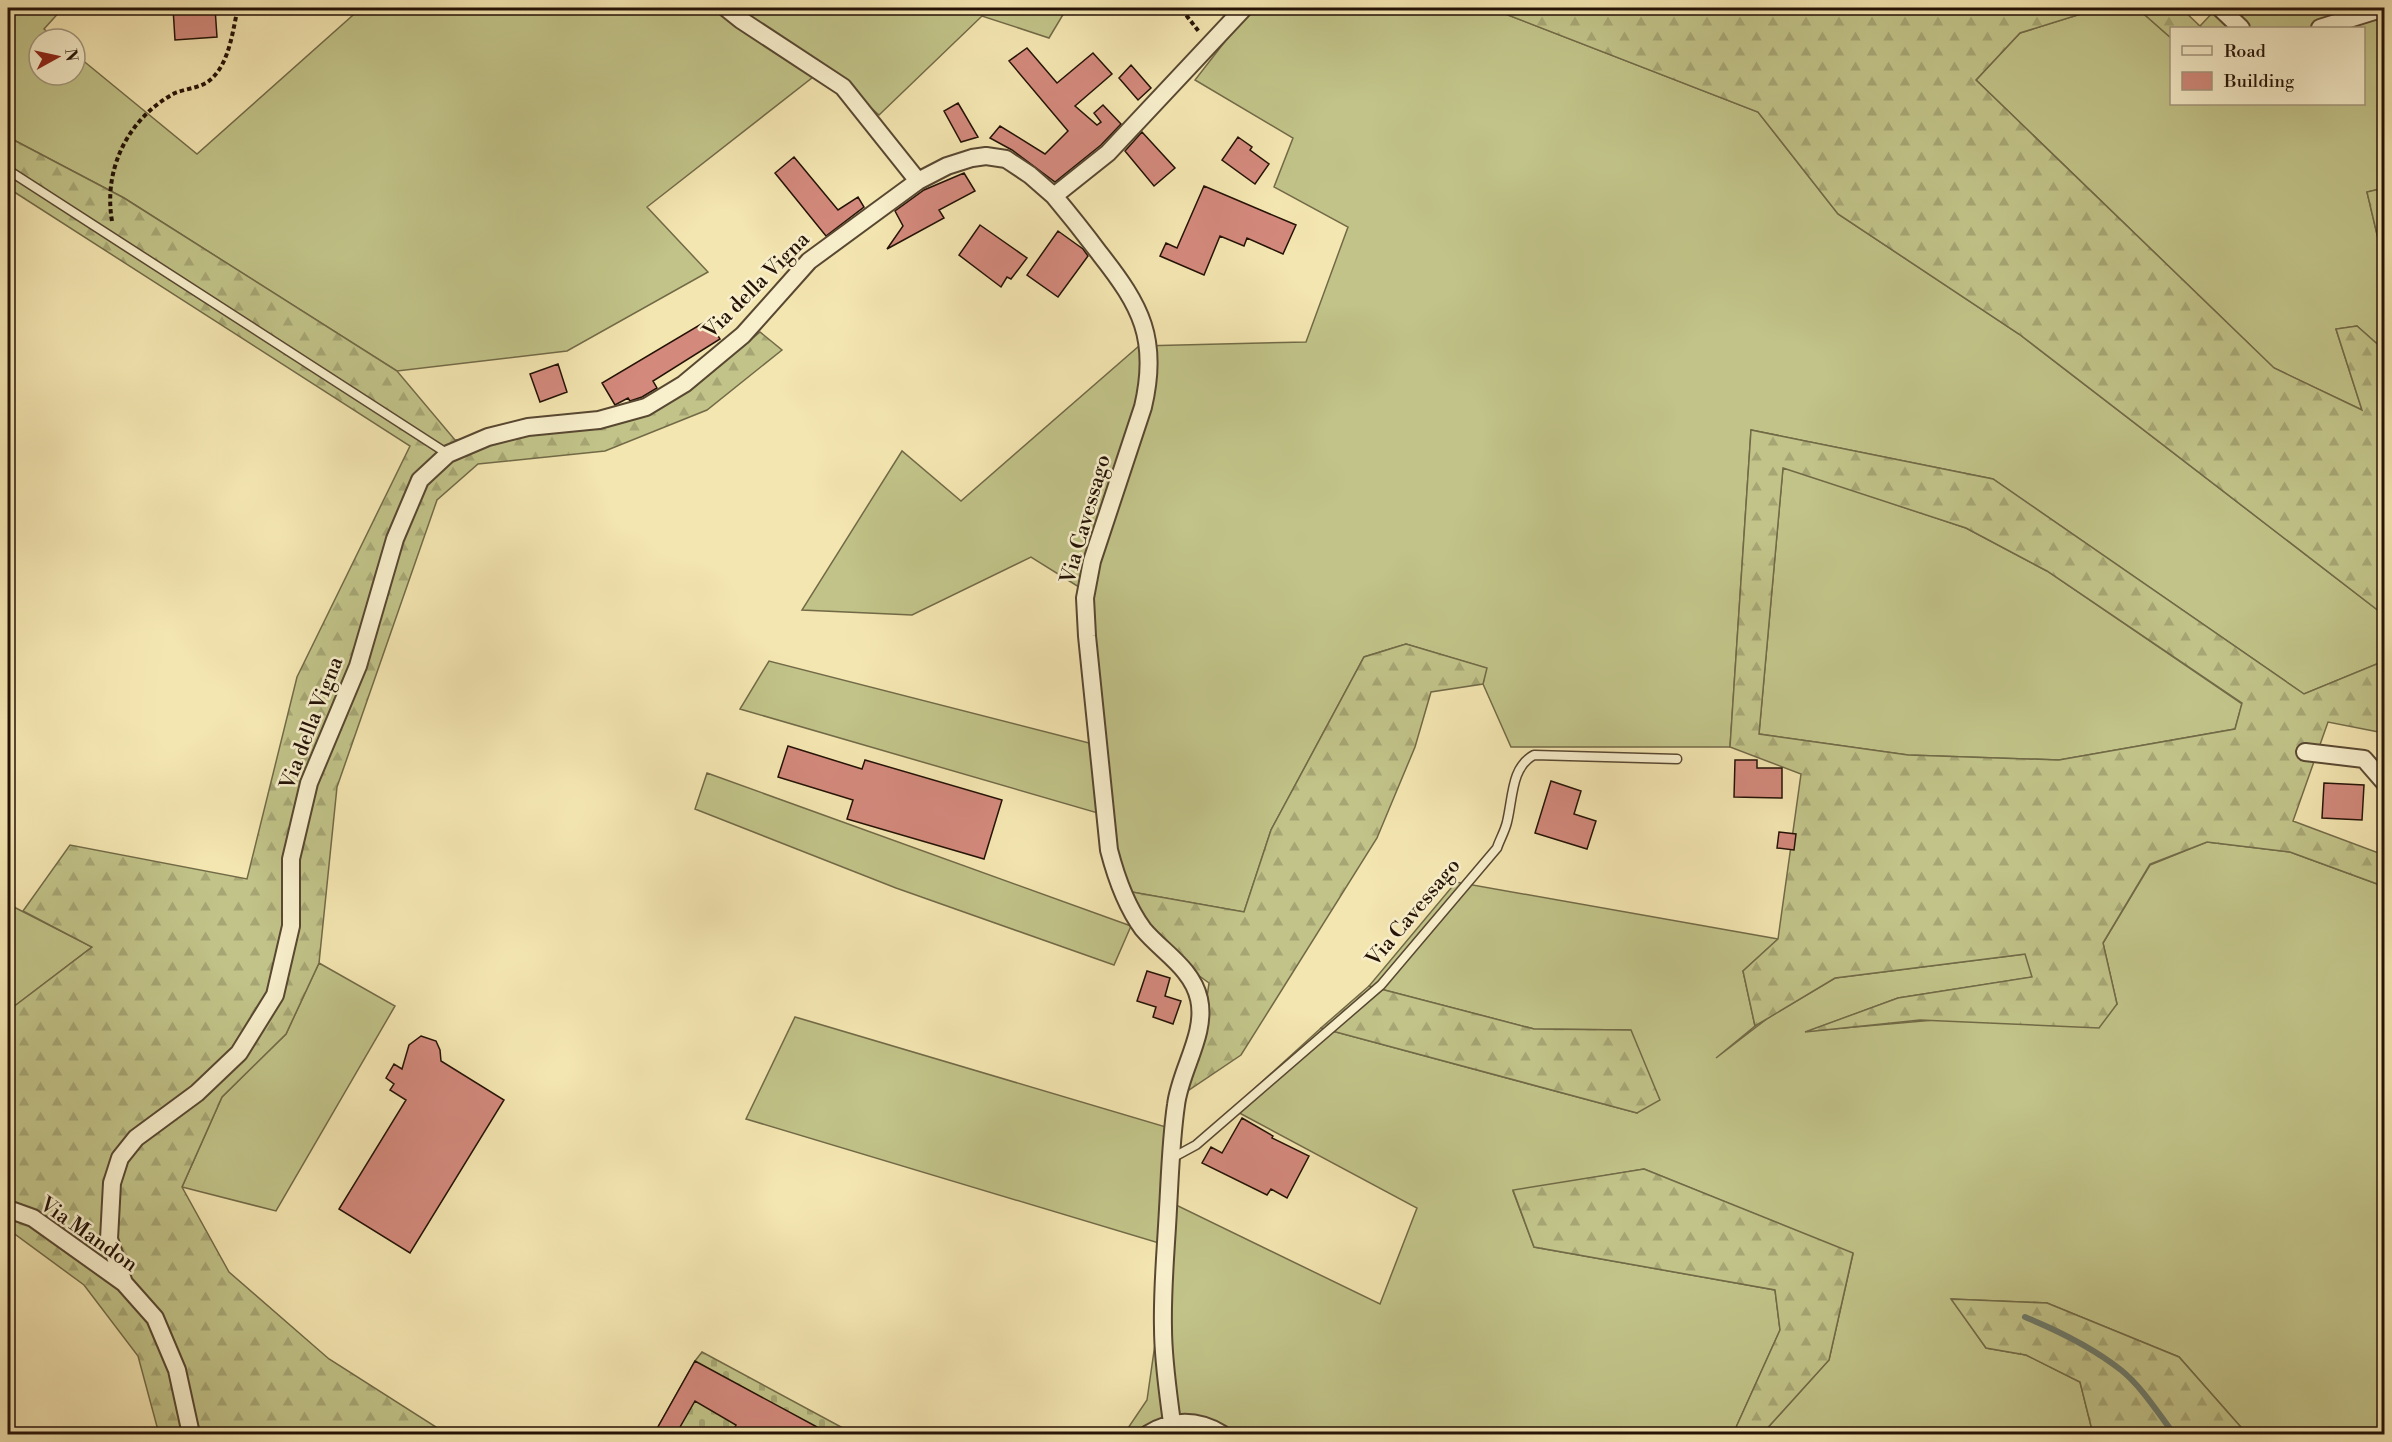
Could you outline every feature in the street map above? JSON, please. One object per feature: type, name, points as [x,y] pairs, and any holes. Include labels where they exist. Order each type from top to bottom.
[{"type":"street","points":[[726,8],[843,87],[918,181]]},
{"type":"street","points":[[1054,196],[1108,153],[1244,8]]},
{"type":"street","points":[[2220,8],[2240,27]]},
{"type":"street","points":[[2323,27],[2385,8]]},
{"type":"street","name":"Via Cavessago","points":[[918,181],[947,166],[972,158],[986,156],[1006,159],[1030,175],[1054,196],[1117,275],[1137,305],[1143,320],[1149,352],[1148,387],[1087,579],[1086,618],[1109,850],[1113,866],[1127,901],[1142,926],[1186,971],[1200,999],[1200,1022],[1177,1094],[1171,1158],[1163,1327],[1164,1365],[1172,1423]]},
{"type":"street","name":"Via della Vigna","points":[[124,1283],[109,1239],[112,1183],[120,1158],[136,1138],[197,1093],[239,1053],[275,995],[291,926],[291,859],[309,783],[358,666],[395,538],[420,480],[448,454],[488,437],[528,427],[599,420],[646,407],[684,384],[743,335],[809,261],[918,181]]},
{"type":"street","points":[[2305,752],[2364,759],[2385,782]]},
{"type":"street","name":"Via Mandon","points":[[8,1209],[33,1218],[124,1283],[155,1318],[177,1370],[191,1434]]},
{"type":"street","points":[[1148,1434],[1172,1423],[1195,1423],[1222,1434]]},
{"type":"lane","points":[[8,170],[448,454]]},
{"type":"lane","name":"Via Cavessago","points":[[1171,1158],[1196,1145],[1381,985],[1497,848],[1507,824],[1516,774],[1525,759],[1534,755],[1677,759]]},
{"type":"path","points":[[1186,8],[1186,15],[1210,45]]},
{"type":"path","points":[[113,226],[108,200],[113,167],[125,139],[148,113],[176,93],[207,82],[218,69],[230,45],[237,12]]},
{"type":"green space","points":[[8,8],[63,8],[46,27],[27,27],[27,87],[87,87],[87,64],[197,154],[361,8],[1067,8],[1049,38],[982,16],[879,115],[826,67],[647,207],[708,272],[567,351],[397,371],[124,198],[8,137]]},
{"type":"green space","points":[[1251,8],[1490,8],[1758,112],[1838,214],[2019,334],[2384,615],[2384,661],[2304,694],[1993,479],[1751,430],[1730,747],[1511,747],[1483,684],[1486,668],[1406,644],[1364,657],[1271,830],[1244,912],[1115,889],[1098,813],[740,709],[769,661],[1089,743],[1079,587],[1031,557],[912,615],[802,610],[902,451],[961,501],[1139,346],[1306,342],[1348,227],[1274,187],[1293,138],[1195,80]]},
{"type":"green space","points":[[1490,8],[2100,8],[2020,33],[1976,80],[2274,368],[2362,410],[2336,329],[2357,326],[2384,350],[2384,615],[2019,334],[1838,214],[1758,112]]},
{"type":"green space","points":[[2100,8],[2137,8],[2170,37],[2170,105],[2365,105],[2365,27],[2200,26],[2217,8],[2384,8],[2384,188],[2367,192],[2384,264],[2384,350],[2357,326],[2336,329],[2362,410],[2274,368],[1976,80],[2020,33]]},
{"type":"green space","points":[[2137,8],[2181,8],[2201,27],[2170,27],[2170,37]]},
{"type":"green space","points":[[8,137],[124,198],[397,371],[455,440],[601,426],[691,390],[760,332],[782,350],[707,410],[605,451],[478,464],[437,500],[337,787],[319,963],[286,1034],[222,1097],[182,1187],[229,1272],[329,1359],[447,1434],[159,1434],[138,1356],[84,1285],[8,1229],[8,1011],[92,947],[23,911],[70,845],[247,879],[297,677],[410,446],[8,188]]},
{"type":"green space","points":[[2384,188],[2384,264],[2367,192]]},
{"type":"green space","points":[[1751,430],[1993,479],[2304,694],[2384,661],[2384,733],[2328,722],[2293,821],[2384,855],[2384,878],[2380,885],[2290,852],[2207,842],[2150,864],[2103,943],[2117,1004],[2099,1028],[1920,1020],[1805,1032],[1898,998],[2032,977],[2025,954],[1835,978],[1755,1026],[1743,971],[1778,939],[1801,774],[1730,747]],"holes":[[[1783,468],[1966,528],[2047,571],[2242,703],[2235,729],[2059,760],[1908,755],[1759,734]]]},
{"type":"green space","points":[[1783,467],[1966,528],[2047,571],[2242,704],[2235,729],[2059,760],[1908,755],[1759,734]]},
{"type":"green space","points":[[1406,644],[1487,668],[1483,684],[1431,692],[1415,747],[1377,838],[1241,1055],[1180,1096],[1202,1033],[1209,983],[1131,926],[1115,889],[1244,912],[1271,830],[1364,657]]},
{"type":"green space","points":[[707,773],[1131,926],[1114,965],[896,888],[695,809]]},
{"type":"green space","points":[[2207,842],[2290,852],[2380,885],[2384,878],[2384,1434],[2247,1434],[2179,1357],[2047,1303],[1952,1299],[1986,1348],[2026,1355],[2080,1382],[2093,1434],[1762,1434],[1829,1360],[1853,1254],[1644,1169],[1513,1191],[1534,1247],[1775,1290],[1780,1330],[1733,1434],[1124,1434],[1147,1400],[1169,1246],[746,1119],[795,1017],[1166,1127],[1176,1205],[1380,1304],[1417,1208],[1232,1109],[1321,1028],[1637,1113],[1630,1030],[1534,1029],[1369,986],[1456,882],[1778,939],[1743,971],[1755,1026],[1716,1058],[1768,1018],[1835,978],[2026,954],[2033,977],[1898,998],[1809,1031],[2117,1004],[2103,943],[2150,865]]},
{"type":"green space","points":[[8,904],[92,947],[8,1011]]},
{"type":"green space","points":[[319,963],[395,1006],[276,1211],[182,1187],[222,1097],[286,1034]]},
{"type":"green space","points":[[1369,986],[1534,1029],[1631,1030],[1660,1100],[1637,1113],[1321,1028]]},
{"type":"green space","points":[[1644,1169],[1853,1253],[1829,1360],[1762,1434],[1733,1434],[1780,1330],[1775,1290],[1534,1247],[1513,1190]]},
{"type":"green space","points":[[1951,1299],[2047,1303],[2179,1357],[2247,1434],[2093,1434],[2080,1382],[2026,1355],[1986,1348]]},
{"type":"green space","points":[[702,1352],[854,1434],[654,1434]]},
{"type":"building","points":[[173,8],[215,8],[217,37],[175,40]]},
{"type":"building","points":[[1027,48],[1057,83],[1093,53],[1112,74],[1075,106],[1097,125],[1101,122],[1094,113],[1103,105],[1121,124],[1101,145],[1055,182],[1012,150],[990,138],[1000,126],[1045,154],[1068,131],[1009,61]]},
{"type":"building","points":[[1131,65],[1151,88],[1138,100],[1119,78]]},
{"type":"building","points":[[958,103],[978,137],[961,142],[944,111]]},
{"type":"building","points":[[1142,132],[1175,168],[1154,186],[1125,151]]},
{"type":"building","points":[[1238,137],[1252,147],[1250,150],[1269,164],[1255,184],[1222,160]]},
{"type":"building","points":[[794,157],[838,210],[858,197],[864,207],[826,236],[775,173]]},
{"type":"building","points":[[964,173],[975,191],[939,210],[944,218],[887,249],[903,226],[895,211],[924,190]]},
{"type":"building","points":[[1204,186],[1296,225],[1283,254],[1247,238],[1244,246],[1220,236],[1204,275],[1160,256],[1166,243],[1177,248]]},
{"type":"building","points":[[980,225],[1027,258],[1011,279],[1007,277],[1001,287],[959,255]]},
{"type":"building","points":[[1058,231],[1083,249],[1088,256],[1058,297],[1027,275]]},
{"type":"building","points":[[708,320],[720,339],[653,381],[657,388],[642,397],[630,401],[628,398],[615,405],[602,383]]},
{"type":"building","points":[[558,364],[567,392],[540,402],[530,374]]},
{"type":"building","points":[[788,746],[862,769],[865,760],[1002,800],[984,859],[847,819],[853,800],[778,777]]},
{"type":"building","points":[[1735,760],[1757,760],[1757,768],[1782,768],[1782,798],[1734,797]]},
{"type":"building","points":[[1551,781],[1581,791],[1574,814],[1596,821],[1587,849],[1535,833]]},
{"type":"building","points":[[2324,783],[2364,785],[2362,820],[2322,818]]},
{"type":"building","points":[[1779,832],[1796,834],[1794,850],[1777,848]]},
{"type":"building","points":[[1147,971],[1170,978],[1165,996],[1181,1001],[1173,1024],[1153,1017],[1156,1007],[1137,1001]]},
{"type":"building","points":[[421,1036],[436,1041],[441,1061],[504,1100],[410,1253],[339,1209],[406,1100],[390,1090],[394,1084],[386,1078],[394,1064],[402,1069],[409,1045]]},
{"type":"building","points":[[1242,1118],[1273,1136],[1272,1138],[1309,1156],[1287,1198],[1271,1189],[1267,1195],[1202,1163],[1211,1147],[1222,1153]]},
{"type":"building","points":[[695,1361],[830,1434],[731,1434],[736,1425],[695,1401],[676,1434],[654,1434]]},
{"type":"waterway","points":[[2025,1317],[2075,1340],[2121,1370],[2143,1392],[2174,1434]]}]
